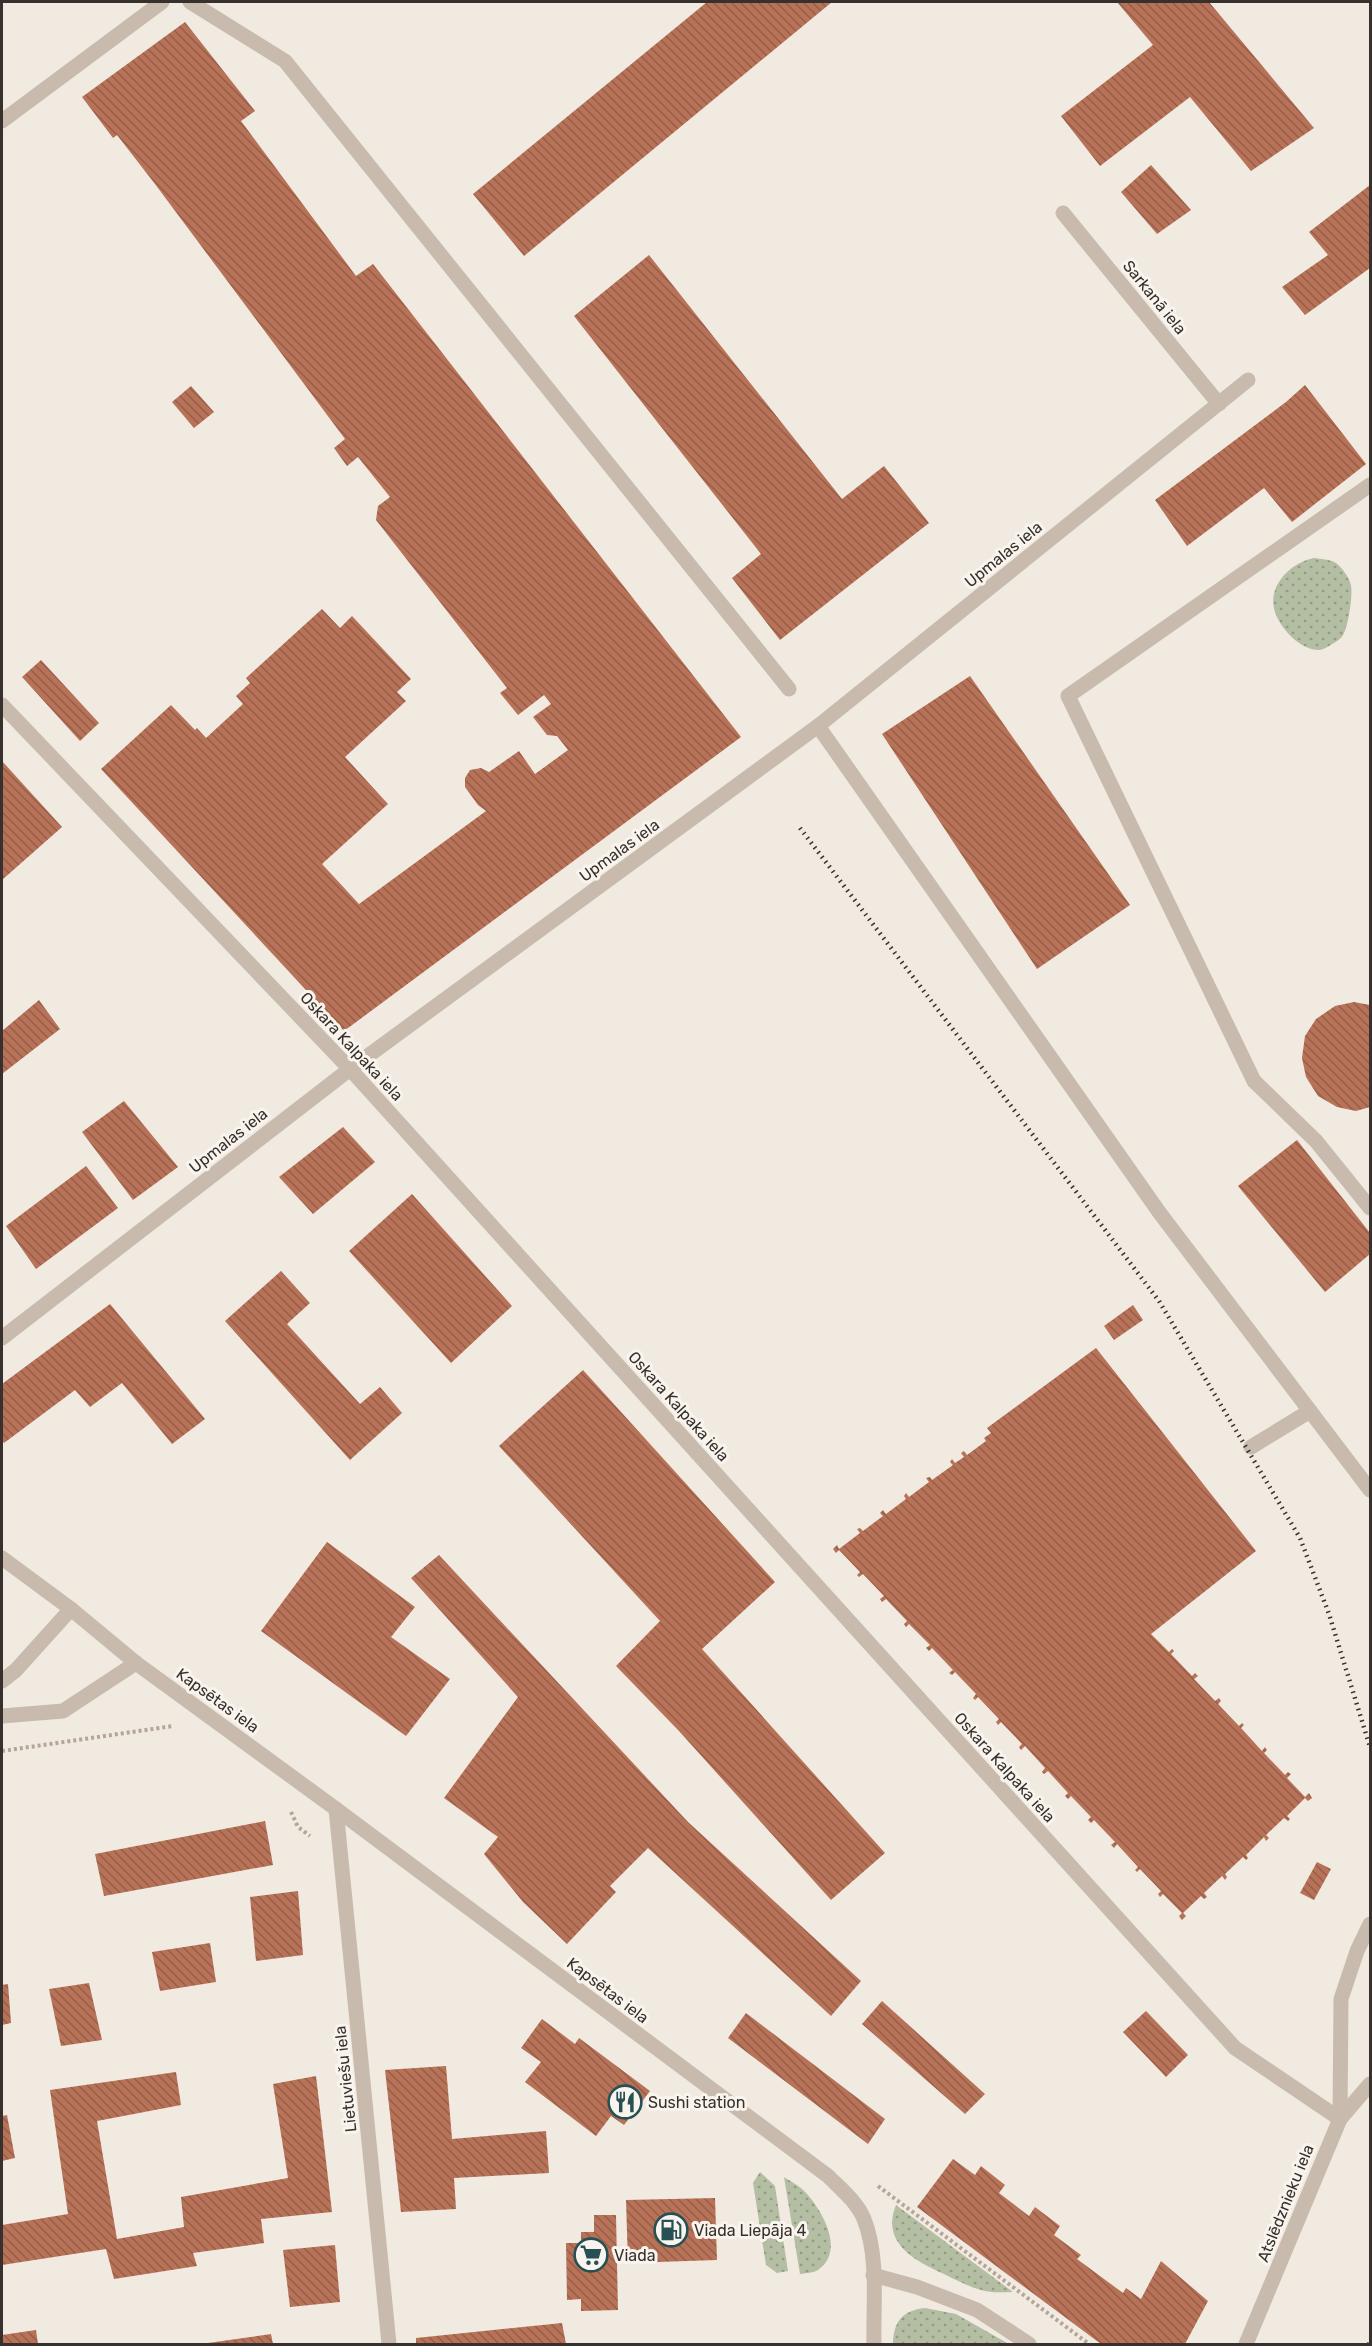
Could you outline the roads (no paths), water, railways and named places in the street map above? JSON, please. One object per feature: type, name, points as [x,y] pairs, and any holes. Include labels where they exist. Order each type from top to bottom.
[{"type":"street","points":[[2,121],[162,2]]},
{"type":"street","points":[[190,2],[285,61],[789,689]]},
{"type":"street","name":"Sarkanā iela","points":[[1063,213],[1219,404]]},
{"type":"street","name":"Upmalas iela","points":[[2,1338],[350,1069],[818,726],[1248,380]]},
{"type":"street","points":[[1371,485],[1068,696],[1254,1081],[1316,1141],[1371,1209]]},
{"type":"street","name":"Oskara Kalpaka iela","points":[[2,705],[350,1069],[1235,2048],[1340,2119]]},
{"type":"street","points":[[818,726],[1158,1212],[1371,1490]]},
{"type":"street","points":[[1251,1447],[1310,1411]]},
{"type":"street","name":"Kapsētas iela","points":[[2,1558],[71,1609],[136,1663],[336,1809],[828,2176],[851,2198],[863,2217],[869,2238],[873,2276],[874,2344]]},
{"type":"street","points":[[2,1681],[16,1670],[71,1609]]},
{"type":"street","points":[[2,1716],[63,1711],[136,1663]]},
{"type":"street","name":"Lietuviešu iela","points":[[336,1809],[389,2344]]},
{"type":"street","points":[[1340,2119],[1341,2000],[1357,1950],[1371,1924]]},
{"type":"street","name":"Atslēdznieku iela","points":[[1247,2344],[1340,2119],[1371,2084]]},
{"type":"street","points":[[873,2276],[917,2287],[977,2310],[1029,2344]]},
{"type":"railway","points":[[800,828],[1159,1301],[1300,1538],[1329,1614],[1370,1747]]},
{"type":"railway","points":[[1369,2344],[1370,2338]]},
{"type":"place","name":"Sushi station","points":[[625,2102]]},
{"type":"place","name":"Viada Liepāja 4","points":[[671,2230]]},
{"type":"place","name":"Viada","points":[[591,2255]]}]
